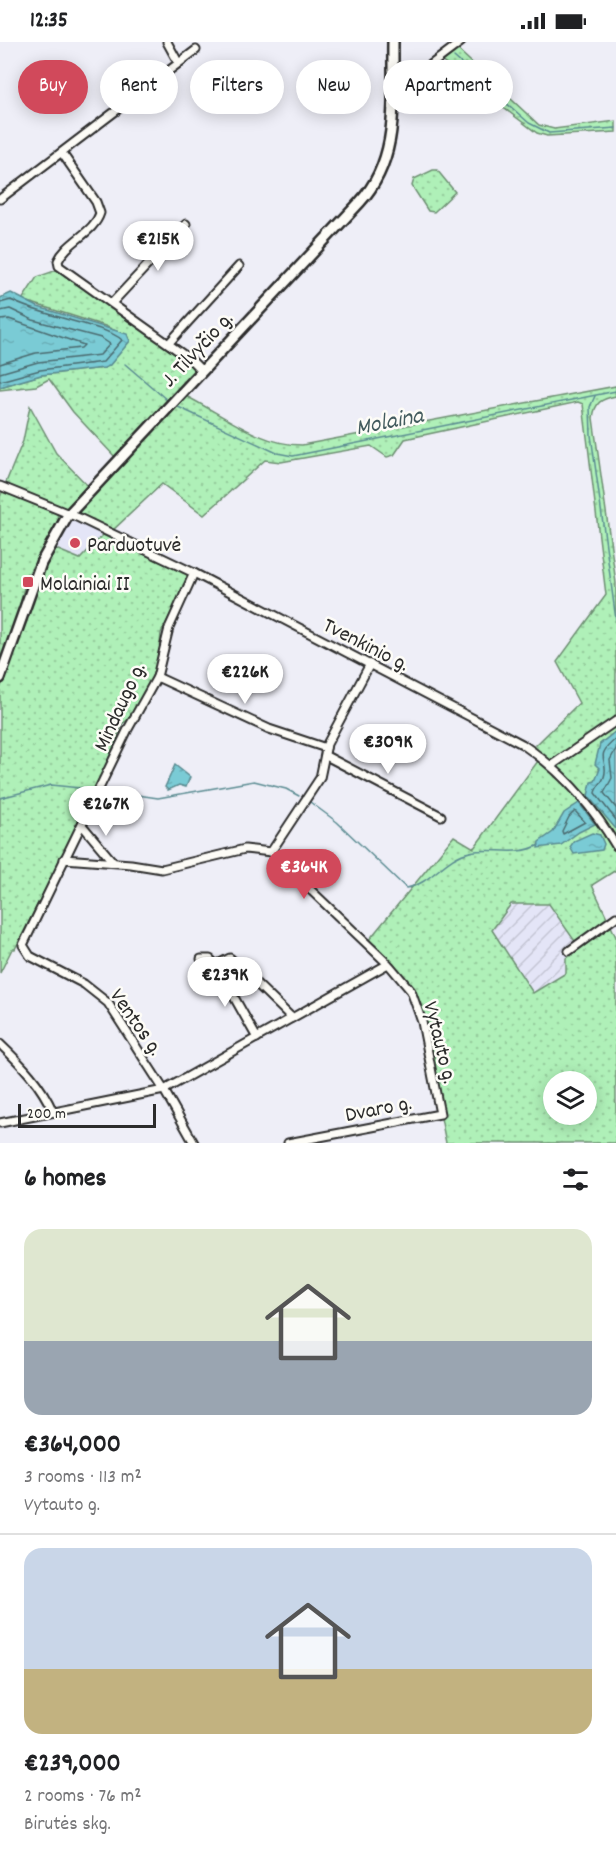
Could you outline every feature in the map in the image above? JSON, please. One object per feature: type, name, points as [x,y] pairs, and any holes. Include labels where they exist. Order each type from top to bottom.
[{"type":"main road","name":"J. Tilvyčio g.","points":[[393,42],[393,60]]},
{"type":"main road","name":"J. Tilvyčio g.","points":[[0,678],[40,563],[68,515],[371,190],[380,175],[389,150],[391,114]]},
{"type":"street","points":[[168,42],[177,60]]},
{"type":"street","points":[[437,60],[461,42]]},
{"type":"street","points":[[178,62],[195,50]]},
{"type":"street","points":[[0,199],[112,114]]},
{"type":"street","points":[[62,153],[96,202],[100,213],[92,225],[62,253],[58,263],[67,274],[169,343],[202,371]]},
{"type":"street","points":[[112,303],[186,224]]},
{"type":"street","points":[[169,343],[239,266]]},
{"type":"street","name":"Tvenkinio g.","points":[[0,486],[194,573],[522,744],[552,765],[592,808],[616,846]]},
{"type":"street","name":"Mindaugo g.","points":[[24,949],[26,936],[157,676],[169,628],[194,573]]},
{"type":"street","points":[[64,859],[113,862],[162,869],[245,849],[271,852],[320,778],[326,752],[370,664]]},
{"type":"street","points":[[157,676],[269,729],[326,752],[441,816]]},
{"type":"street","points":[[552,765],[616,721]]},
{"type":"street","points":[[82,825],[113,862]]},
{"type":"street","name":"Vytauto g.","points":[[271,852],[388,964],[411,991],[418,1006],[440,1114]]},
{"type":"street","points":[[569,951],[616,917]]},
{"type":"street","name":"Ventos g.","points":[[24,949],[36,960],[96,992],[108,1003],[164,1090],[194,1143]]},
{"type":"street","points":[[216,966],[230,958],[292,1018]]},
{"type":"street","points":[[201,959],[210,959],[216,966],[257,1038]]},
{"type":"street","points":[[0,1123],[164,1090],[388,964]]},
{"type":"street","points":[[0,1044],[28,1071],[45,1093],[53,1112]]},
{"type":"street","name":"Dvaro g.","points":[[288,1143],[440,1114]]},
{"type":"shaded area","points":[[73,520],[103,535],[80,559],[51,547],[68,522]]},
{"type":"shaded area","points":[[511,904],[550,904],[579,947],[566,973],[533,994],[492,931]]},
{"type":"green space","points":[[456,48],[469,60],[440,60]]},
{"type":"green space","points":[[513,101],[539,125],[554,129],[616,121],[616,132],[547,136],[537,133],[512,114]]},
{"type":"green space","points":[[437,170],[455,192],[434,212],[428,211],[412,186],[414,179]]},
{"type":"green space","points":[[57,270],[194,366],[195,370],[186,382],[115,457],[73,412],[49,379],[36,386],[0,390],[0,387],[41,375],[104,368],[129,337],[105,326],[22,300],[37,277]]},
{"type":"green space","points":[[616,386],[616,396],[600,402],[595,408],[593,418],[616,583],[616,731],[600,744],[599,775],[588,795],[616,829],[616,870],[592,885],[616,937],[616,1143],[446,1143],[418,1003],[368,941],[454,836],[474,848],[541,757],[531,750],[579,703],[557,662],[606,595],[583,404],[578,402],[405,439],[394,455],[387,457],[371,446],[281,462],[265,460],[204,515],[162,484],[113,530],[81,517],[78,512],[79,507],[184,395],[241,427],[286,444],[302,445]],"holes":[[[511,904],[549,904],[579,947],[566,958],[566,973],[533,993],[492,930]]]},
{"type":"green space","points":[[30,406],[56,453],[87,485],[66,510],[54,511],[59,517],[58,521],[26,578],[19,610],[0,665],[0,497],[23,441]]},
{"type":"green space","points":[[103,535],[187,574],[187,582],[161,633],[157,677],[128,720],[123,723],[98,785],[15,949],[12,949],[0,973],[0,689],[51,547],[80,559]]},
{"type":"water","points":[[11,293],[38,307],[127,334],[130,341],[109,366],[104,368],[41,375],[0,387],[0,298]]},
{"type":"water","points":[[616,731],[616,829],[588,796],[591,782],[595,781],[600,769],[595,764],[600,744]]},
{"type":"water","points":[[175,765],[190,777],[186,787],[179,785],[168,790],[165,787]]},
{"type":"water","points":[[579,803],[595,824],[561,845],[538,848],[539,842],[553,832],[564,813]]},
{"type":"water","points":[[592,833],[600,835],[604,844],[602,850],[574,854],[570,847],[574,841]]},
{"type":"waterway","points":[[454,57],[529,123],[549,133],[616,128]]},
{"type":"waterway","name":"Molaina","points":[[125,364],[167,400]]},
{"type":"waterway","name":"Molaina","points":[[176,406],[277,453],[293,456],[616,391]]},
{"type":"waterway","points":[[595,396],[590,407],[591,435],[616,620]]},
{"type":"waterway","points":[[103,790],[158,798],[254,781],[286,789],[299,796]]},
{"type":"waterway","points":[[0,798],[51,785],[90,789]]},
{"type":"waterway","points":[[310,802],[337,822],[406,888],[415,886],[453,859],[470,852],[514,851],[531,849],[539,845]]},
{"type":"place","name":"Parduotuvė","points":[[75,543]]},
{"type":"place","name":"Molainiai II","points":[[28,582]]}]
